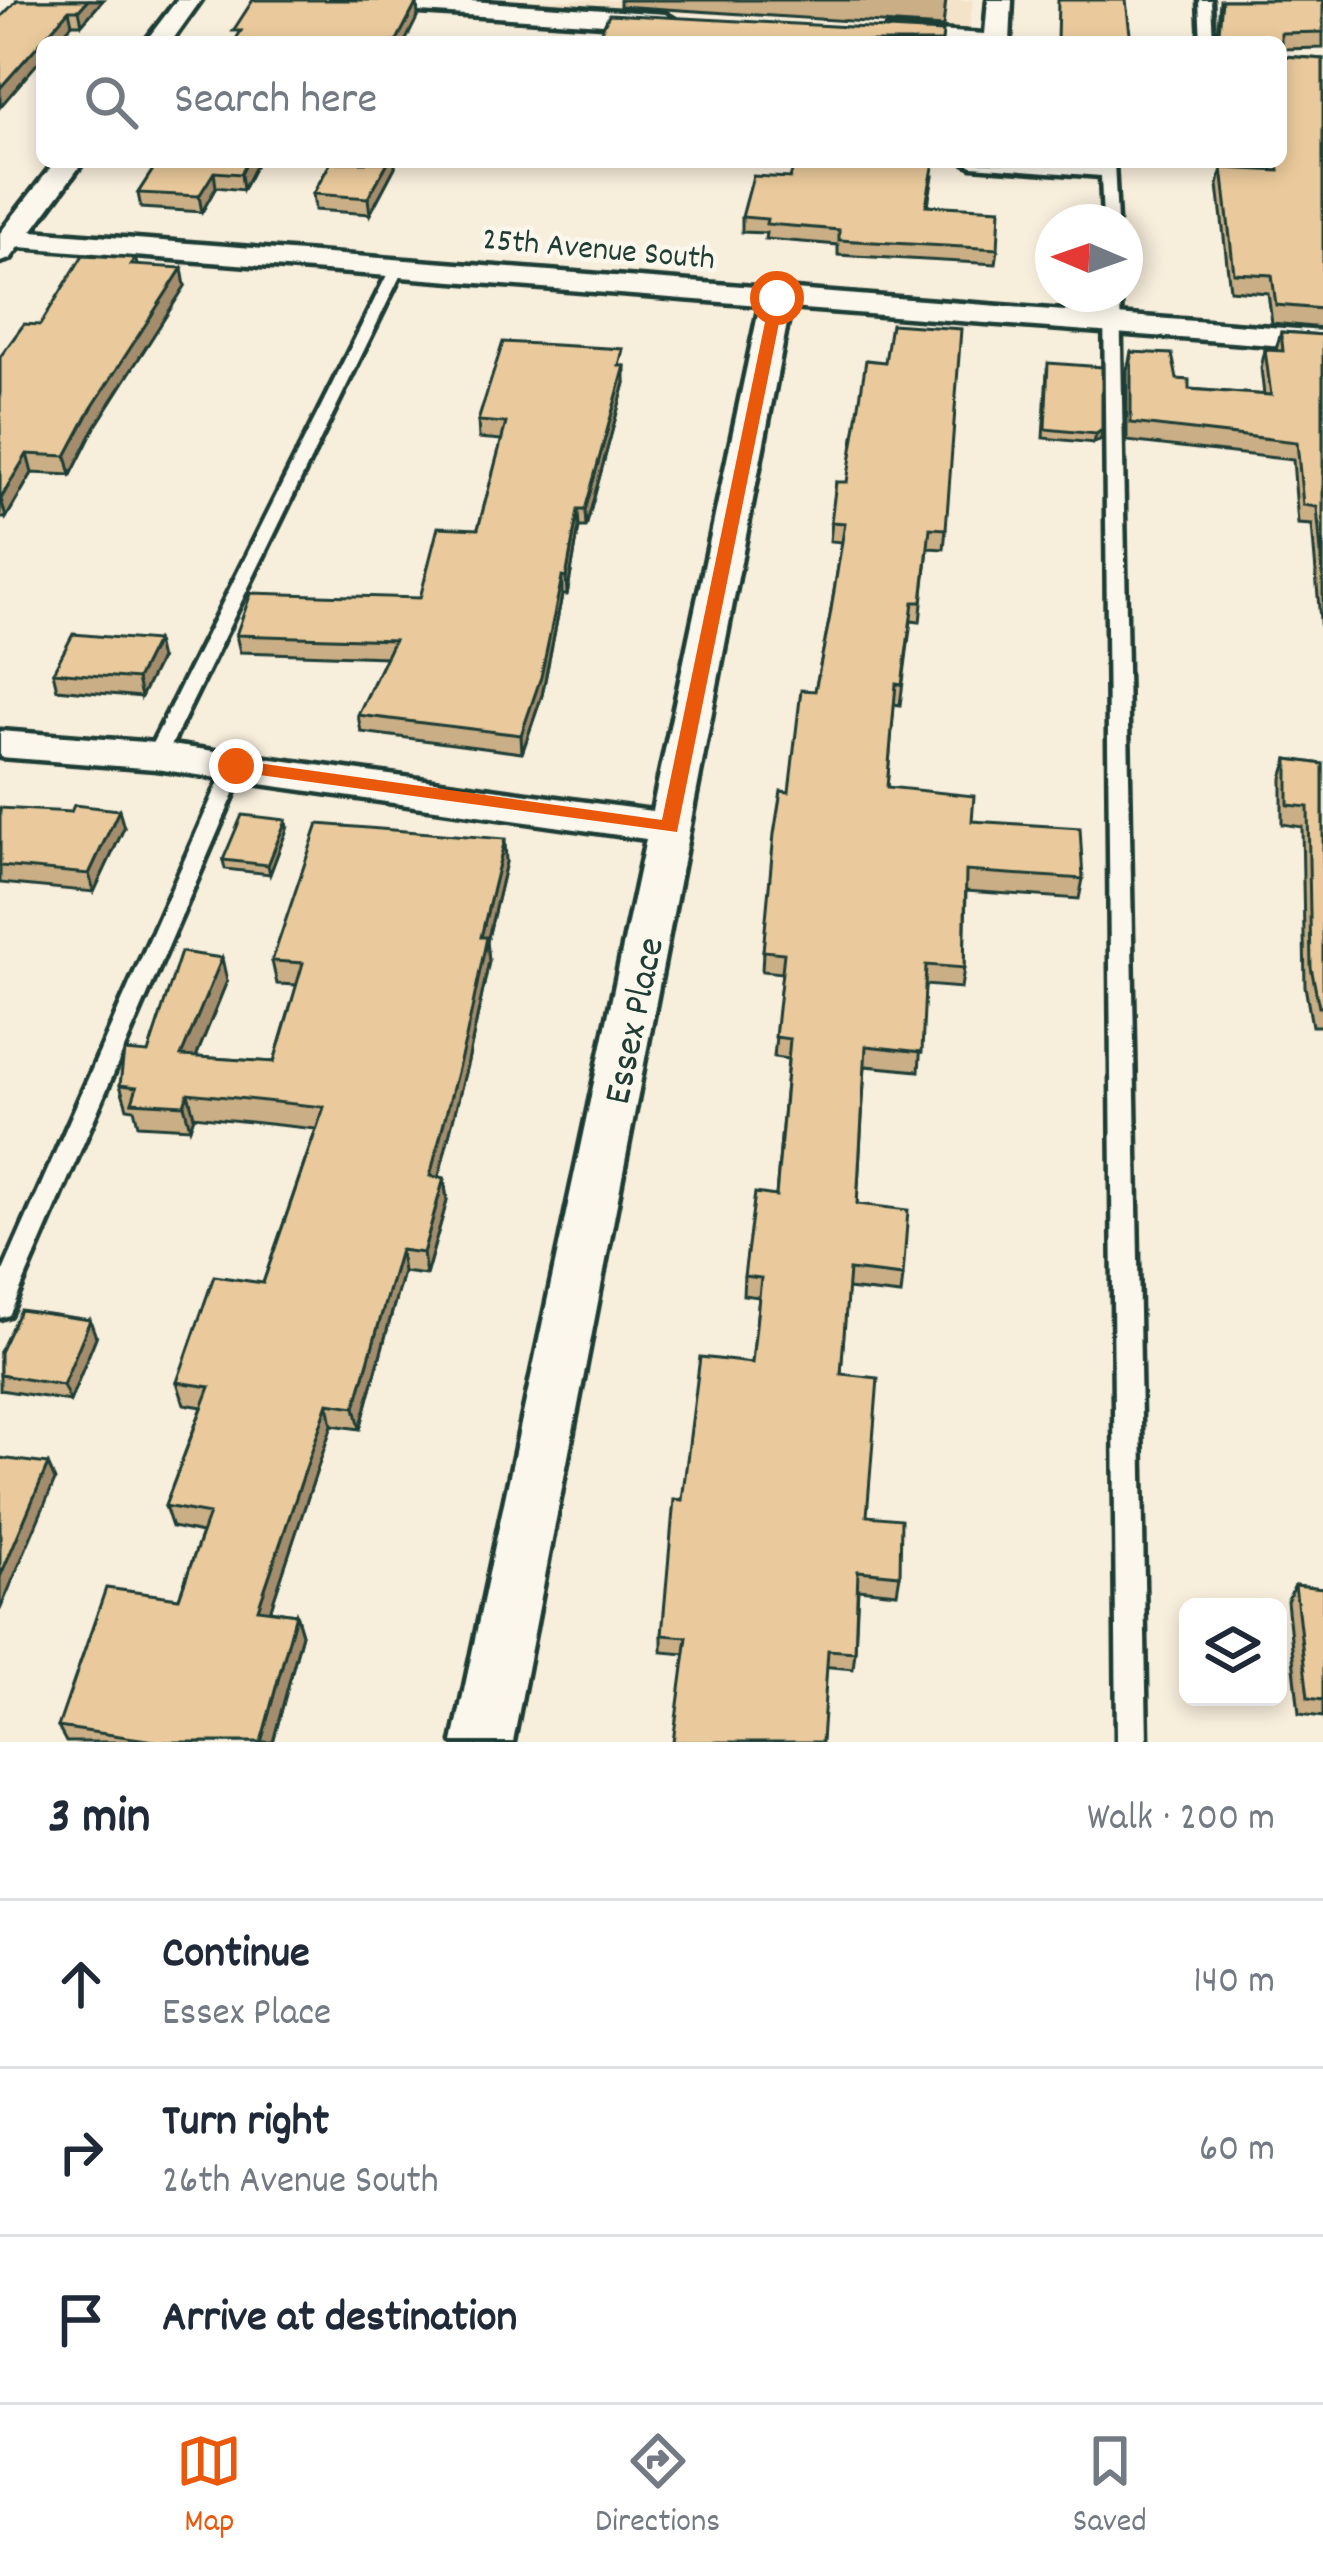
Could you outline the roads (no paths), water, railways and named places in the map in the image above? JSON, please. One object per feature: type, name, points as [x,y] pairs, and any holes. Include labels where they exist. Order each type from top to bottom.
[{"type":"street","points":[[162,36],[189,0]]},
{"type":"street","points":[[343,0],[503,5],[687,22]]},
{"type":"street","points":[[995,36],[1000,0]]},
{"type":"street","points":[[851,33],[899,36]]},
{"type":"street","points":[[6,245],[64,168]]},
{"type":"street","name":"25th Avenue South","points":[[6,245],[398,266],[1113,327],[1323,340]]},
{"type":"street","name":"Essex Place","points":[[483,1742],[777,298]]},
{"type":"street","points":[[0,744],[156,756],[670,827]]},
{"type":"lane","points":[[1205,0],[1208,36]]},
{"type":"lane","points":[[1108,168],[1109,204]]},
{"type":"lane","points":[[156,756],[398,266]]},
{"type":"lane","points":[[1113,312],[1132,1742]]},
{"type":"lane","points":[[0,1307],[236,766]]}]
